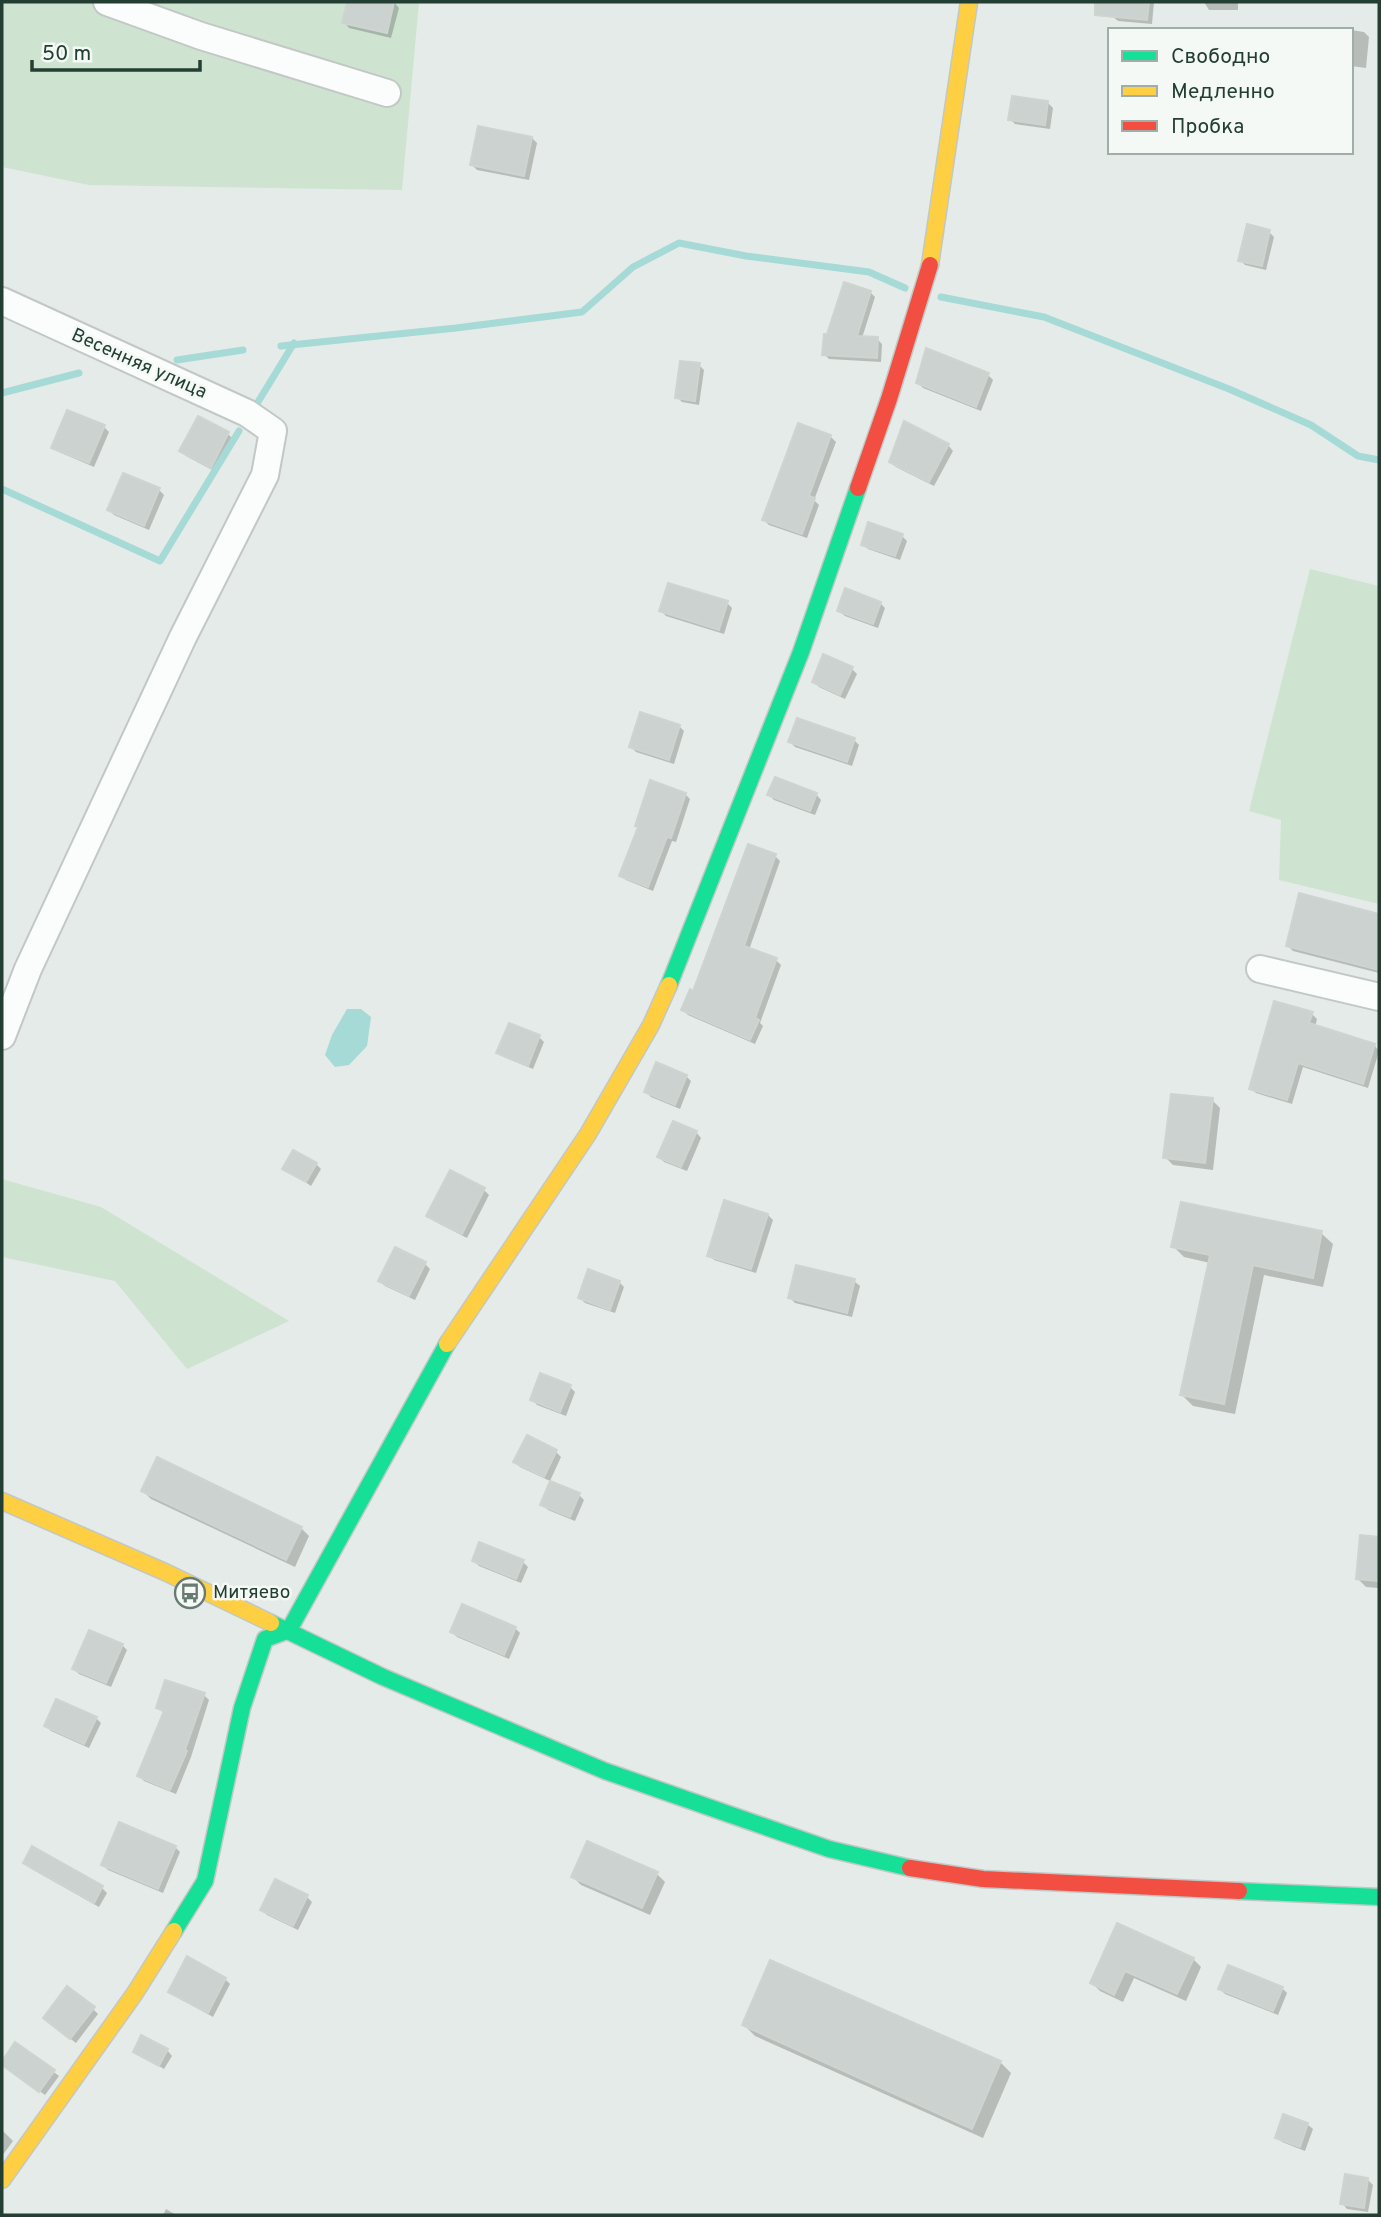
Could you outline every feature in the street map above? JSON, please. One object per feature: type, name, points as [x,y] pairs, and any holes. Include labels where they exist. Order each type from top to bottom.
[{"type":"street","points":[[107,2],[201,36],[387,93]]},
{"type":"street","points":[[2,2180],[135,1993],[205,1881],[242,1708],[265,1639],[289,1630],[449,1341],[543,1204],[587,1134],[651,1024],[683,953],[801,652],[889,399],[929,268],[969,2]]},
{"type":"street","name":"Весенняя улица","points":[[2,301],[247,412],[273,431],[265,475],[166,674],[28,969],[2,1036]]},
{"type":"street","points":[[1260,969],[1379,997]]},
{"type":"street","points":[[2,1501],[165,1572],[408,1688],[605,1770],[855,1856],[932,1872],[1009,1881],[1379,1897]]},
{"type":"green space","points":[[2,2],[419,2],[402,190],[89,185],[2,167]]},
{"type":"green space","points":[[1310,569],[1379,586],[1379,904],[1279,880],[1281,820],[1249,811]]},
{"type":"green space","points":[[2,1179],[101,1207],[289,1321],[187,1369],[115,1281],[2,1257]]},
{"type":"water","points":[[347,1009],[361,1009],[371,1017],[367,1046],[349,1065],[335,1067],[325,1055],[332,1035]]},
{"type":"building","points":[[347,2],[394,2],[387,33],[342,23]]},
{"type":"building","points":[[1095,2],[1149,2],[1147,20],[1095,15]]},
{"type":"building","points":[[1012,96],[1048,101],[1045,125],[1008,120]]},
{"type":"building","points":[[478,126],[532,137],[524,176],[470,165]]},
{"type":"building","points":[[1247,224],[1270,230],[1262,266],[1238,261]]},
{"type":"building","points":[[844,282],[871,291],[857,336],[878,337],[877,358],[822,355],[824,334],[827,334]]},
{"type":"building","points":[[926,348],[989,373],[976,407],[916,383]]},
{"type":"building","points":[[680,361],[700,363],[695,401],[675,398]]},
{"type":"building","points":[[67,410],[105,425],[89,463],[51,448]]},
{"type":"building","points":[[198,416],[229,432],[211,468],[179,451]]},
{"type":"building","points":[[904,421],[949,444],[929,482],[889,462]]},
{"type":"building","points":[[798,423],[831,435],[809,496],[815,498],[802,534],[762,520]]},
{"type":"building","points":[[123,473],[160,488],[144,526],[107,510]]},
{"type":"building","points":[[868,522],[903,534],[895,556],[861,545]]},
{"type":"building","points":[[668,583],[728,601],[719,630],[659,611]]},
{"type":"building","points":[[845,588],[881,602],[873,624],[837,611]]},
{"type":"building","points":[[823,654],[853,667],[840,695],[812,682]]},
{"type":"building","points":[[640,712],[680,725],[669,760],[629,747]]},
{"type":"building","points":[[797,718],[855,738],[847,762],[788,742]]},
{"type":"building","points":[[775,777],[817,793],[810,811],[767,795]]},
{"type":"building","points":[[650,780],[686,793],[671,838],[667,837],[648,887],[619,876],[638,827],[635,826]]},
{"type":"building","points":[[748,844],[776,854],[744,946],[777,958],[755,1018],[759,1020],[750,1040],[681,1010],[690,989],[693,991]]},
{"type":"building","points":[[1299,893],[1379,914],[1379,970],[1286,946]]},
{"type":"building","points":[[1274,1001],[1313,1012],[1309,1023],[1375,1044],[1363,1084],[1298,1063],[1287,1100],[1249,1089]]},
{"type":"building","points":[[509,1023],[540,1035],[528,1066],[496,1053]]},
{"type":"building","points":[[656,1062],[687,1075],[675,1105],[644,1092]]},
{"type":"building","points":[[1171,1094],[1213,1098],[1205,1163],[1163,1158]]},
{"type":"building","points":[[673,1121],[697,1131],[681,1167],[657,1157]]},
{"type":"building","points":[[293,1150],[317,1163],[306,1182],[282,1169]]},
{"type":"building","points":[[450,1170],[485,1188],[462,1234],[426,1216]]},
{"type":"building","points":[[724,1200],[768,1214],[751,1269],[707,1256]]},
{"type":"building","points":[[1181,1202],[1322,1231],[1313,1278],[1253,1265],[1224,1404],[1180,1395],[1210,1255],[1171,1247]]},
{"type":"building","points":[[395,1247],[426,1262],[409,1296],[378,1281]]},
{"type":"building","points":[[796,1265],[855,1279],[847,1313],[788,1298]]},
{"type":"building","points":[[588,1269],[620,1281],[610,1310],[578,1298]]},
{"type":"building","points":[[540,1373],[571,1385],[560,1412],[530,1400]]},
{"type":"building","points":[[527,1435],[557,1450],[544,1477],[513,1462]]},
{"type":"building","points":[[157,1457],[302,1527],[286,1560],[141,1491]]},
{"type":"building","points":[[550,1481],[580,1493],[570,1517],[540,1505]]},
{"type":"building","points":[[1360,1535],[1379,1537],[1379,1581],[1356,1579]]},
{"type":"building","points":[[479,1542],[524,1560],[516,1579],[472,1561]]},
{"type":"building","points":[[462,1604],[516,1627],[504,1655],[450,1632]]},
{"type":"building","points":[[89,1630],[123,1644],[106,1683],[72,1669]]},
{"type":"building","points":[[165,1680],[205,1693],[185,1750],[187,1751],[170,1790],[137,1776],[164,1711],[156,1708]]},
{"type":"building","points":[[56,1699],[97,1717],[84,1744],[44,1726]]},
{"type":"building","points":[[119,1822],[176,1846],[158,1889],[101,1865]]},
{"type":"building","points":[[587,1841],[658,1872],[642,1908],[571,1877]]},
{"type":"building","points":[[32,1846],[103,1886],[94,1903],[23,1863]]},
{"type":"building","points":[[275,1879],[308,1895],[293,1926],[260,1910]]},
{"type":"building","points":[[1117,1923],[1194,1958],[1177,1994],[1125,1971],[1114,1995],[1090,1983]]},
{"type":"building","points":[[187,1956],[226,1978],[208,2013],[168,1992]]},
{"type":"building","points":[[770,1960],[1001,2061],[972,2129],[742,2025]]},
{"type":"building","points":[[1228,1965],[1283,1987],[1273,2011],[1218,1989]]},
{"type":"building","points":[[67,1986],[95,2007],[70,2039],[43,2018]]},
{"type":"building","points":[[141,2035],[168,2049],[159,2066],[133,2052]]},
{"type":"building","points":[[15,2042],[55,2070],[39,2092],[2,2065]]},
{"type":"building","points":[[1283,2114],[1308,2123],[1300,2147],[1275,2138]]},
{"type":"building","points":[[1345,2174],[1368,2178],[1364,2208],[1340,2204]]},
{"type":"waterway","points":[[281,346],[582,312],[633,267],[679,243],[746,256],[869,272],[905,288]]},
{"type":"waterway","points":[[941,297],[1044,317],[1229,389],[1311,425],[1358,456],[1379,460]]},
{"type":"waterway","points":[[258,402],[294,343]]},
{"type":"waterway","points":[[177,360],[243,350]]},
{"type":"waterway","points":[[2,393],[79,373]]},
{"type":"waterway","points":[[2,489],[160,561],[239,431]]},
{"type":"traffic: fast","points":[[669,985],[801,652],[858,488]]},
{"type":"traffic: fast","points":[[174,1931],[205,1881],[242,1708],[265,1639],[289,1630],[447,1344]]},
{"type":"traffic: fast","points":[[271,1623],[383,1677],[605,1771],[829,1849],[910,1868]]},
{"type":"traffic: fast","points":[[1239,1891],[1379,1897]]},
{"type":"traffic: slow","points":[[930,265],[969,2]]},
{"type":"traffic: slow","points":[[447,1344],[588,1134],[651,1025],[669,985]]},
{"type":"traffic: slow","points":[[2,1501],[165,1572],[271,1623]]},
{"type":"traffic: slow","points":[[2,2180],[135,1993],[174,1931]]},
{"type":"traffic: jam","points":[[858,488],[889,399],[930,265]]},
{"type":"traffic: jam","points":[[910,1868],[983,1879],[1239,1891]]},
{"type":"place","name":"Митяево","points":[[190,1593]]}]
